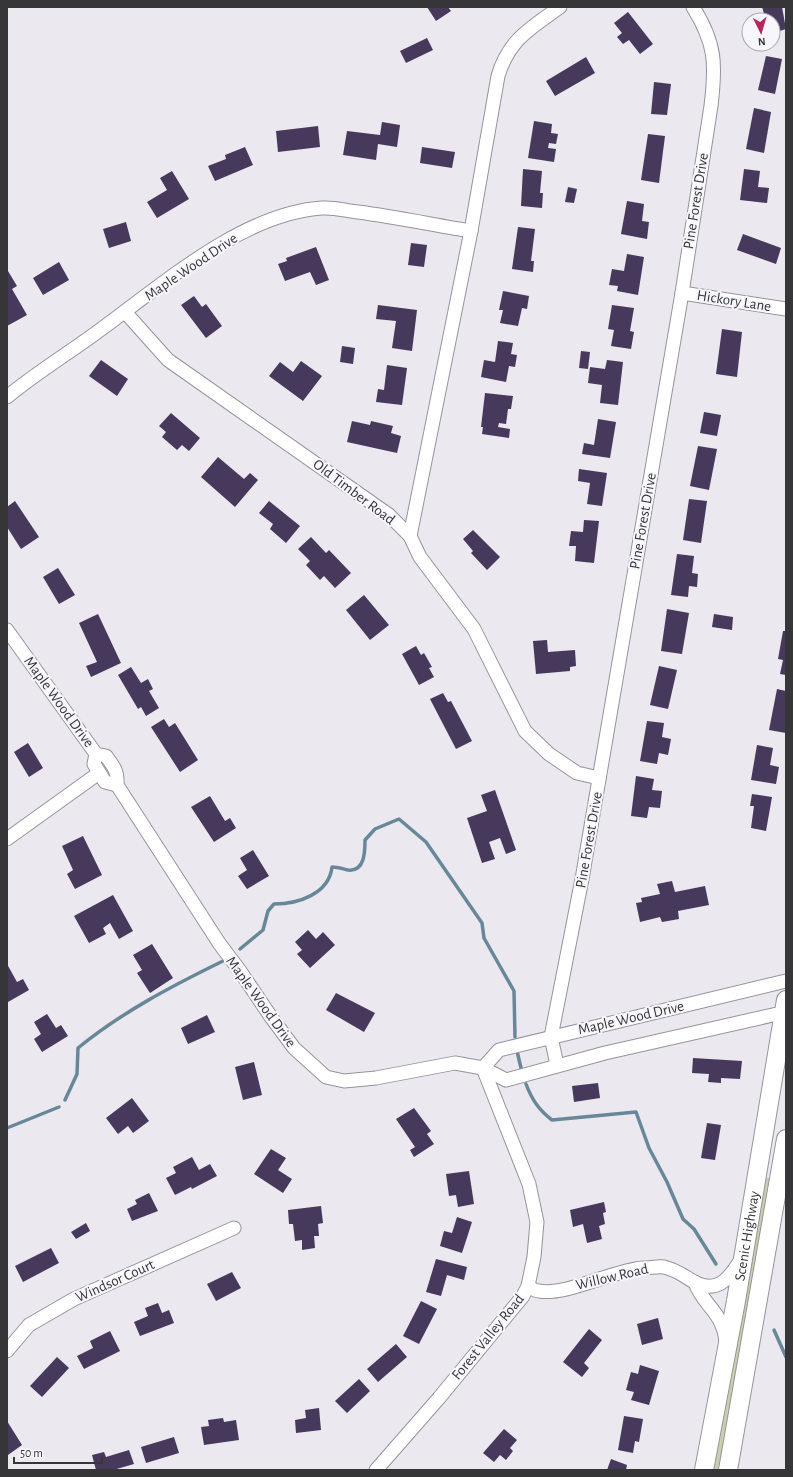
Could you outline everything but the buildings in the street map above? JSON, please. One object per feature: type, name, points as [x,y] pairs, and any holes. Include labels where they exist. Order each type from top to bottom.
[{"type":"highway","name":"Scenic Highway","points":[[704,1470],[744,1254],[785,1008]]},
{"type":"highway","name":"Scenic Highway","points":[[728,1470],[780,1209],[786,1139]]},
{"type":"street","points":[[410,536],[471,231],[498,76],[502,62],[510,48],[524,33],[560,7]]},
{"type":"street","name":"Pine Forest Drive","points":[[551,1037],[582,879],[701,177],[714,76],[711,41],[694,7]]},
{"type":"street","name":"Maple Wood Drive","points":[[7,397],[30,378],[63,357],[202,256],[242,233],[286,213],[323,208],[376,214],[471,231]]},
{"type":"street","name":"Hickory Lane","points":[[682,293],[786,310]]},
{"type":"street","name":"Old Timber Road","points":[[126,312],[168,360],[388,515],[410,536],[420,557],[474,629],[525,731],[549,754],[577,774],[599,778]]},
{"type":"street","name":"Maple Wood Drive","points":[[7,630],[96,754],[106,756],[112,764],[118,773],[117,785],[218,944],[240,972],[270,1017],[294,1048],[326,1077],[344,1082],[382,1077],[455,1063],[483,1068],[506,1080],[557,1065],[698,1031],[785,1008]]},
{"type":"street","name":"Maple Wood Drive","points":[[96,754],[94,764],[105,782],[117,785]]},
{"type":"street","points":[[7,839],[99,773]]},
{"type":"street","name":"Maple Wood Drive","points":[[483,1068],[499,1050],[786,981]]},
{"type":"street","points":[[551,1037],[557,1065]]},
{"type":"street","name":"Forest Valley Road","points":[[376,1470],[444,1392],[523,1296],[528,1286],[534,1257],[537,1222],[529,1184],[483,1068]]},
{"type":"street","name":"Windsor Court","points":[[7,1351],[29,1325],[74,1299],[234,1228]]},
{"type":"street","points":[[727,1348],[725,1329],[718,1315],[696,1288],[695,1282],[708,1286],[718,1285],[725,1282],[732,1275],[744,1254]]},
{"type":"street","name":"Willow Road","points":[[528,1286],[539,1291],[557,1290],[637,1269],[663,1267],[684,1274],[695,1282]]},
{"type":"green space","points":[[764,1177],[772,1179],[721,1470],[713,1470]]},
{"type":"waterway","points":[[240,949],[263,930],[268,911],[274,904],[293,902],[311,896],[319,891],[330,876],[332,867],[348,870],[358,868],[363,860],[365,840],[375,829],[399,819],[426,842],[482,923],[484,938],[514,991],[515,1037]]},
{"type":"waterway","points":[[65,1100],[77,1074],[78,1048],[112,1023],[148,1000],[223,961]]},
{"type":"waterway","points":[[517,1051],[521,1068]]},
{"type":"waterway","points":[[526,1084],[536,1104],[552,1120],[636,1112],[649,1148],[667,1182],[683,1219],[694,1229],[716,1264]]},
{"type":"waterway","points":[[7,1128],[59,1107]]},
{"type":"waterway","points":[[774,1330],[786,1357]]}]
